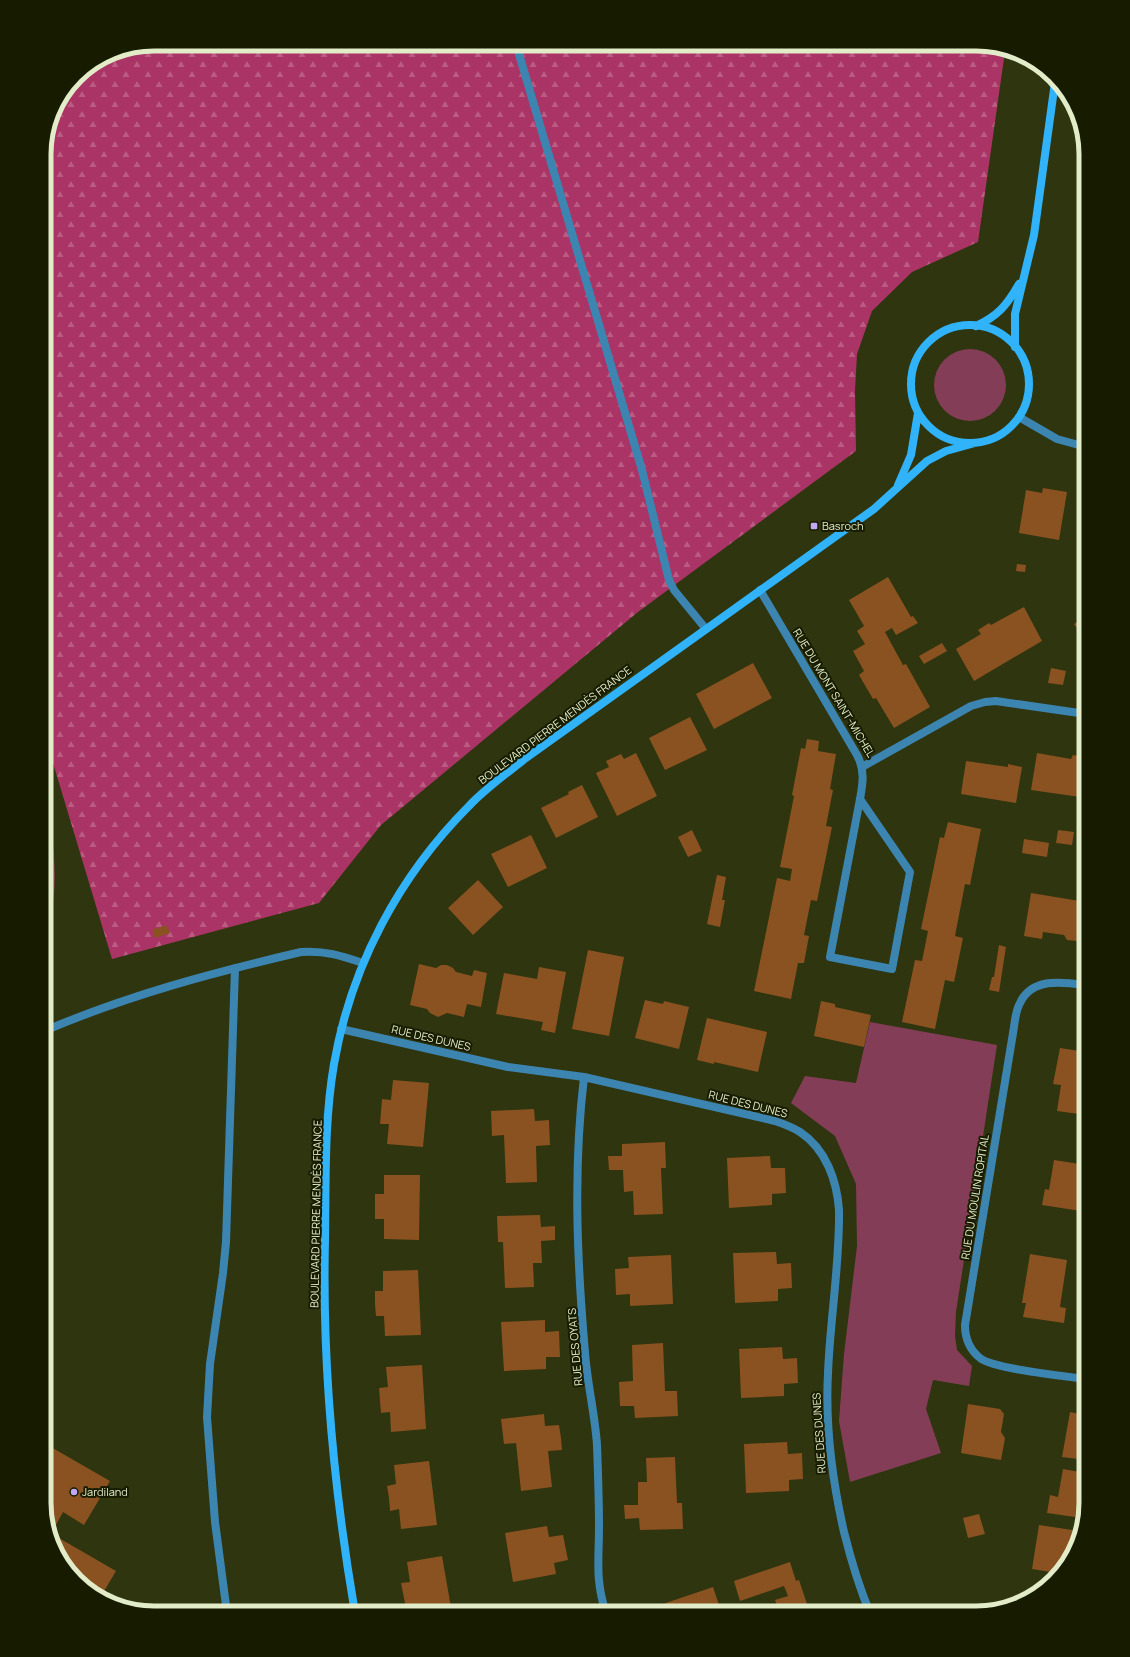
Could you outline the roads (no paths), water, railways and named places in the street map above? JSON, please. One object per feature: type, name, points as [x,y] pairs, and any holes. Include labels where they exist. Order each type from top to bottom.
[{"type":"street","points":[[518,51],[642,470],[669,580],[683,602],[706,629]]},
{"type":"street","points":[[1015,347],[1015,314],[1034,234],[1054,87]]},
{"type":"street","points":[[976,326],[992,318],[998,313],[1009,300],[1024,274]]},
{"type":"street","points":[[976,326],[995,331],[1004,336],[1015,347],[1025,364],[1028,379],[1027,398],[1019,417],[1012,425],[1000,435],[990,440],[975,443],[954,441],[931,429],[918,413],[911,394],[911,378],[914,363],[928,342],[941,333],[955,327],[976,326]]},
{"type":"street","name":"BOULEVARD PIERRE MENDÈS FRANCE","points":[[894,491],[910,454],[917,426],[918,413]]},
{"type":"street","points":[[1019,417],[1057,438],[1079,445]]},
{"type":"street","name":"BOULEVARD PIERRE MENDÈS FRANCE","points":[[354,1606],[346,1559],[333,1458],[325,1332],[324,1265],[326,1145],[333,1067],[341,1029],[363,963],[388,911],[406,882],[429,851],[469,806],[486,790],[526,758],[874,509],[918,468],[932,458],[946,451],[975,443]]},
{"type":"street","name":"RUE DU MONT SAINT-MICHEL","points":[[760,590],[857,755],[862,767],[971,706],[985,702],[1007,701],[1079,713]]},
{"type":"street","points":[[860,799],[910,872],[892,969],[830,957],[860,799],[863,780],[862,767]]},
{"type":"street","points":[[51,1028],[80,1015],[179,982],[312,951],[336,954],[363,963]]},
{"type":"street","points":[[226,1606],[214,1514],[207,1417],[210,1364],[226,1242],[235,968]]},
{"type":"street","name":"RUE DU MOULIN ROPITAL","points":[[1079,984],[1063,982],[1047,983],[1032,988],[1025,994],[1019,1003],[965,1326],[965,1334],[968,1342],[980,1358],[988,1363],[1079,1378]]},
{"type":"street","name":"RUE DES DUNES","points":[[341,1029],[508,1067],[584,1077],[775,1121],[802,1133],[815,1145],[827,1162],[837,1190],[839,1210],[828,1378],[827,1408],[830,1458],[834,1486],[848,1545],[858,1582],[867,1606]]},
{"type":"street","name":"RUE DES OYATS","points":[[584,1077],[577,1154],[577,1218],[585,1353],[596,1445],[599,1523],[598,1575],[604,1606]]},
{"type":"place","name":"Basroch","points":[[814,526]]},
{"type":"place","name":"Jardiland","points":[[74,1492]]}]
